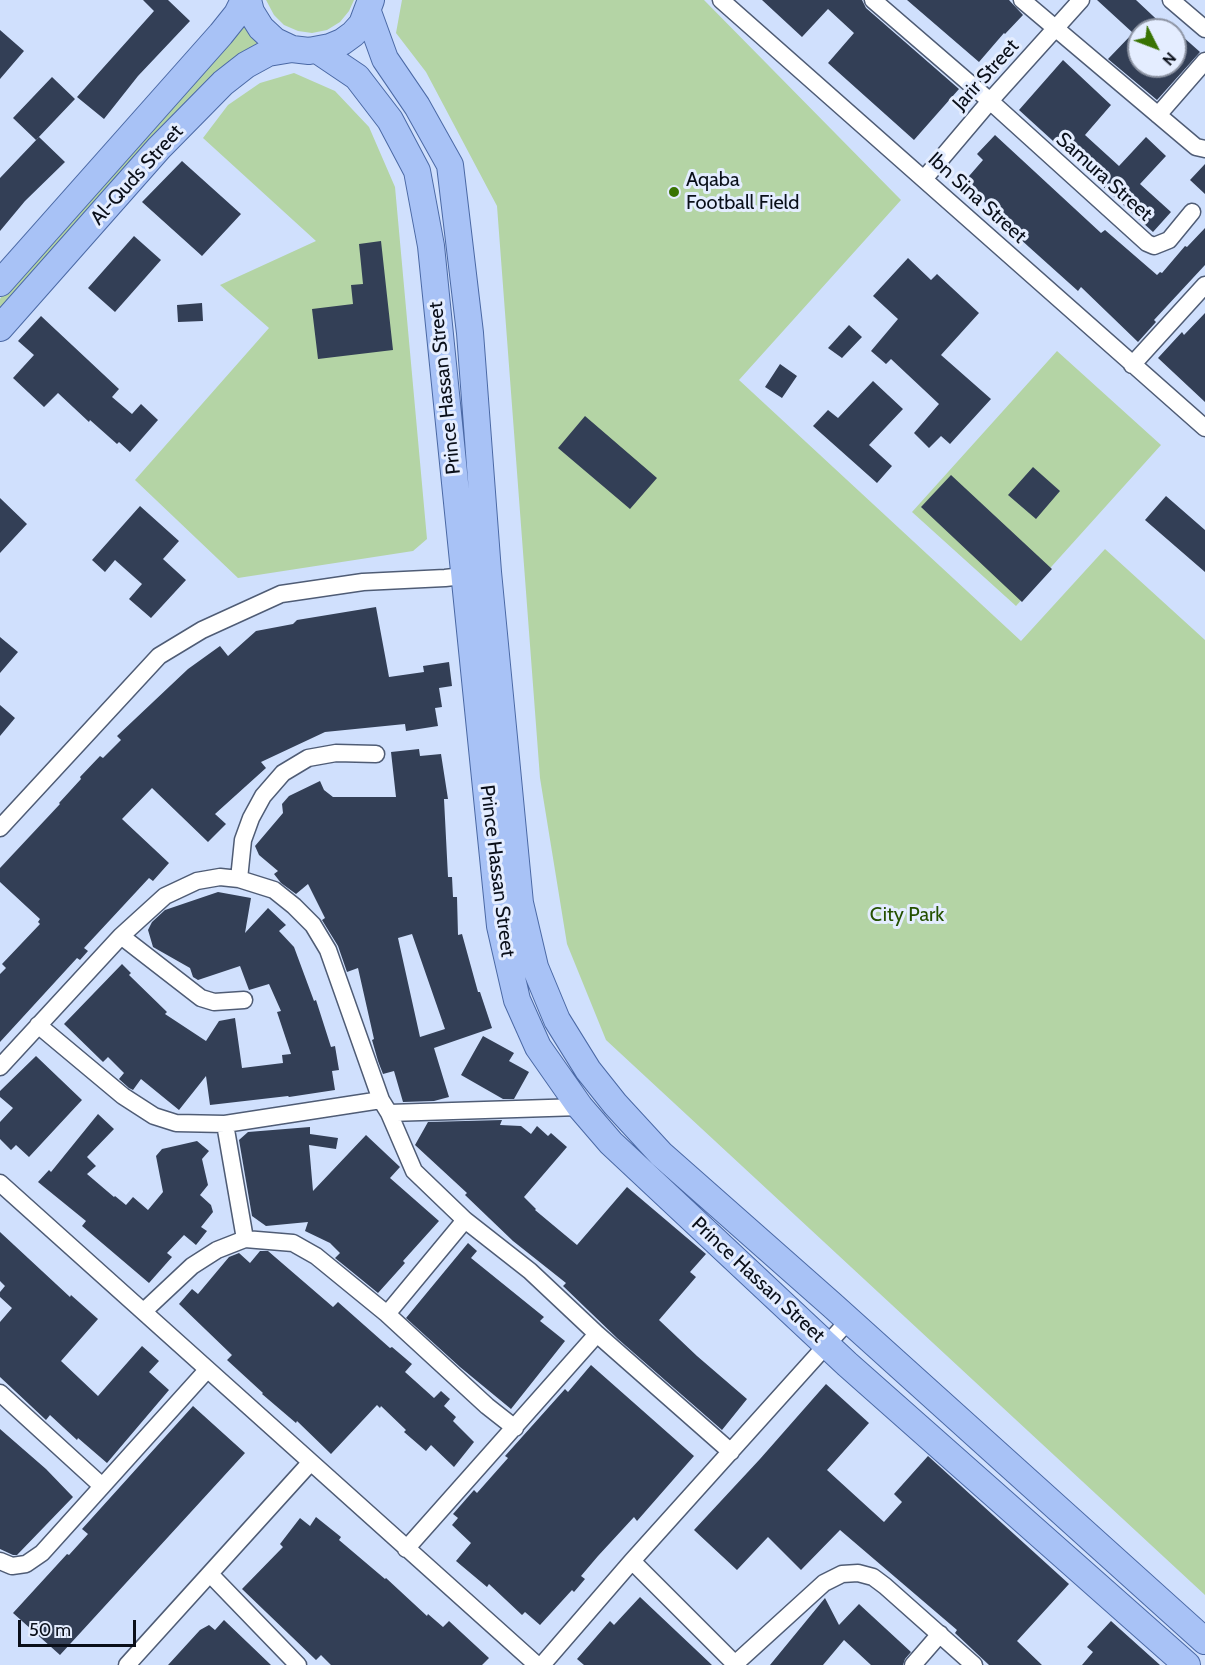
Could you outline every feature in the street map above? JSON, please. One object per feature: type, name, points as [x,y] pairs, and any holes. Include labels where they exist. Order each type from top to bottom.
[{"type":"main road","name":"Prince Hassan Street","points":[[246,0],[261,28],[275,41],[305,50],[357,76],[390,120],[417,171],[431,246],[520,903],[535,967],[557,1020],[588,1070],[615,1104],[661,1154],[1205,1641]]},
{"type":"main road","name":"Al-Quds Street","points":[[0,283],[221,34],[246,0]]},
{"type":"main road","name":"Prince Hassan Street","points":[[370,6],[385,59],[417,106],[450,165],[470,333],[476,574],[500,926],[517,1000],[538,1047],[580,1107],[611,1143],[827,1344],[1187,1665]]},
{"type":"main road","name":"Al-Quds Street","points":[[0,328],[159,148],[223,83],[246,65],[268,53],[305,50],[342,42],[357,29],[370,6]]},
{"type":"street","name":"Ibn Sina Street","points":[[721,0],[1205,429]]},
{"type":"street","name":"Samura Street","points":[[873,0],[990,101],[1147,243],[1154,246],[1169,240],[1192,212]]},
{"type":"street","points":[[1022,0],[1196,147],[1205,149]]},
{"type":"street","name":"Jarir Street","points":[[924,179],[990,101],[1081,0]]},
{"type":"street","points":[[1171,0],[1205,29]]},
{"type":"street","points":[[1158,115],[1205,62]]},
{"type":"street","points":[[1132,365],[1205,285]]},
{"type":"street","points":[[0,828],[159,656],[202,630],[280,594],[363,582],[476,574]]},
{"type":"street","points":[[239,879],[243,840],[251,818],[263,796],[283,773],[308,758],[336,753],[376,754]]},
{"type":"street","points":[[0,1067],[121,936],[165,896],[197,881],[220,877],[239,879],[274,890],[313,925],[328,950],[385,1107],[414,1171],[465,1220],[530,1271],[597,1334],[731,1452]]},
{"type":"street","points":[[121,936],[201,998],[214,1002],[244,999]]},
{"type":"street","points":[[38,1025],[123,1096],[154,1116],[176,1123],[225,1124],[385,1107],[580,1107]]},
{"type":"street","points":[[225,1124],[245,1239]]},
{"type":"street","points":[[0,1183],[537,1665]]},
{"type":"street","points":[[387,1314],[465,1220]]},
{"type":"street","points":[[144,1311],[192,1266],[217,1250],[245,1239],[293,1243],[316,1256],[387,1314],[487,1406],[515,1428]]},
{"type":"street","points":[[542,1665],[632,1561],[849,1320]]},
{"type":"street","points":[[406,1549],[597,1334]]},
{"type":"street","points":[[0,1561],[12,1566],[26,1564],[42,1553],[207,1370]]},
{"type":"street","points":[[0,1394],[102,1486]]},
{"type":"street","points":[[127,1665],[310,1463]]},
{"type":"street","points":[[632,1561],[736,1665],[824,1582],[842,1574],[858,1573],[873,1576],[974,1665]]},
{"type":"street","points":[[210,1574],[298,1665]]},
{"type":"street","points":[[913,1665],[940,1634]]},
{"type":"green space","points":[[266,0],[354,0],[340,22],[327,30],[312,33],[298,31],[284,25],[274,15]]},
{"type":"green space","name":"City Park","points":[[402,0],[704,0],[901,200],[739,380],[1021,641],[1105,549],[1205,640],[1205,1595],[606,1040],[567,944],[540,778],[497,206],[426,72],[396,33]]},
{"type":"green space","points":[[241,23],[252,37],[262,43],[0,314],[0,299],[7,287]]},
{"type":"green space","points":[[294,73],[335,91],[369,127],[395,187],[427,539],[413,551],[238,578],[135,480],[269,328],[220,285],[316,241],[203,138],[228,105],[260,83]]},
{"type":"green space","points":[[1057,351],[1161,445],[1016,606],[912,512]]},
{"type":"building","points":[[143,0],[168,0],[190,21],[138,76],[104,119],[77,97],[154,11]]},
{"type":"building","points":[[762,0],[862,0],[866,8],[959,89],[914,140],[828,63],[854,33],[828,9],[802,37]]},
{"type":"building","points":[[907,0],[1009,0],[1023,15],[979,62]]},
{"type":"building","points":[[1097,0],[1136,0],[1155,18],[1127,18],[1127,28]]},
{"type":"building","points":[[0,30],[24,51],[0,79]]},
{"type":"building","points":[[1127,39],[1127,75],[1108,59]]},
{"type":"building","points":[[1187,40],[1200,52],[1187,67]]},
{"type":"building","points":[[1063,60],[1111,105],[1085,135],[1119,166],[1146,137],[1166,156],[1140,184],[1171,212],[1153,232],[1019,110]]},
{"type":"building","points":[[52,77],[75,99],[36,140],[13,118]]},
{"type":"building","points":[[1131,78],[1177,78],[1157,100]]},
{"type":"building","points":[[995,135],[1101,233],[1105,230],[1157,275],[1162,273],[1185,246],[1187,247],[1205,228],[1205,265],[1154,320],[1156,322],[1138,342],[1081,287],[1078,291],[997,218],[999,215],[963,183],[983,160],[977,154]]},
{"type":"building","points":[[39,137],[65,162],[25,201],[0,231],[0,178]]},
{"type":"building","points":[[182,161],[241,214],[202,256],[142,202]]},
{"type":"building","points":[[1205,164],[1205,194],[1190,180]]},
{"type":"building","points":[[134,236],[161,260],[115,312],[88,288]]},
{"type":"building","points":[[381,241],[393,350],[318,359],[312,309],[353,304],[351,285],[363,284],[359,244]]},
{"type":"building","points":[[908,258],[931,280],[937,274],[979,313],[941,355],[991,399],[950,444],[941,436],[929,448],[914,433],[939,404],[891,359],[886,364],[871,351],[898,319],[873,296]]},
{"type":"building","points":[[202,303],[203,321],[178,322],[177,305]]},
{"type":"building","points":[[1205,313],[1205,402],[1158,358],[1182,332],[1184,335]]},
{"type":"building","points":[[41,316],[119,389],[112,397],[132,414],[141,404],[158,420],[130,452],[119,442],[117,444],[90,420],[89,422],[58,393],[44,407],[13,378],[34,355],[18,341]]},
{"type":"building","points":[[849,325],[862,337],[842,358],[828,348]]},
{"type":"building","points":[[780,364],[797,376],[782,398],[765,387]]},
{"type":"building","points":[[873,381],[903,409],[869,445],[892,466],[877,483],[813,426],[828,410],[838,418]]},
{"type":"building","points":[[585,416],[657,478],[630,509],[558,448]]},
{"type":"building","points":[[1033,467],[1060,491],[1036,519],[1008,495]]},
{"type":"building","points":[[951,475],[1052,569],[1022,602],[921,507]]},
{"type":"building","points":[[1166,496],[1205,530],[1205,572],[1145,520]]},
{"type":"building","points":[[0,498],[27,524],[0,553]]},
{"type":"building","points":[[140,506],[179,541],[163,559],[186,580],[151,618],[129,599],[142,584],[115,560],[105,572],[92,560]]},
{"type":"building","points":[[376,607],[389,677],[424,672],[423,666],[449,662],[452,686],[439,688],[442,707],[435,708],[438,726],[406,731],[405,724],[325,732],[261,762],[266,768],[215,814],[226,824],[208,842],[152,788],[122,819],[169,863],[153,881],[149,878],[84,948],[88,951],[80,960],[77,958],[0,1042],[0,974],[6,968],[2,964],[40,924],[38,922],[40,919],[0,882],[0,868],[60,804],[81,779],[80,777],[100,756],[103,758],[121,740],[117,736],[188,669],[220,646],[228,656],[256,631],[293,624],[297,620]]},
{"type":"building","points":[[0,637],[18,652],[0,673]]},
{"type":"building","points":[[0,705],[15,718],[0,736]]},
{"type":"building","points":[[419,749],[420,756],[441,754],[448,799],[444,799],[448,877],[452,877],[453,897],[457,897],[458,935],[462,934],[478,992],[480,992],[492,1028],[434,1048],[449,1097],[434,1101],[403,1102],[394,1071],[383,1074],[372,1040],[374,1039],[358,968],[347,972],[338,946],[322,920],[325,918],[308,884],[296,894],[281,883],[274,874],[278,871],[259,855],[255,846],[283,813],[282,804],[289,796],[320,781],[324,790],[333,797],[396,797],[391,752]],"holes":[[[412,934],[445,1029],[420,1037],[398,938]]]},
{"type":"building","points":[[218,892],[251,898],[245,933],[268,908],[286,925],[279,931],[294,947],[314,1001],[316,1000],[331,1047],[335,1046],[339,1070],[332,1071],[335,1090],[210,1105],[206,1076],[179,1110],[141,1079],[133,1090],[129,1088],[119,1079],[124,1073],[108,1057],[103,1062],[64,1024],[122,964],[131,973],[129,975],[167,1012],[165,1014],[206,1041],[219,1021],[235,1018],[242,1068],[283,1063],[282,1055],[291,1054],[277,1012],[281,1011],[269,984],[249,990],[240,966],[198,980],[193,977],[190,968],[153,947],[148,930],[152,922],[165,910]]},
{"type":"building","points":[[483,1036],[514,1053],[509,1061],[529,1072],[514,1099],[503,1099],[461,1075]]},
{"type":"building","points":[[36,1056],[82,1100],[29,1157],[16,1145],[11,1150],[0,1139],[0,1122],[13,1108],[0,1097],[0,1091]]},
{"type":"building","points":[[98,1114],[114,1129],[87,1157],[96,1166],[87,1174],[126,1205],[133,1197],[148,1210],[163,1192],[156,1156],[162,1149],[197,1141],[209,1151],[202,1159],[208,1185],[200,1195],[211,1205],[213,1212],[201,1227],[207,1231],[196,1245],[184,1235],[167,1253],[172,1257],[149,1283],[82,1226],[86,1221],[38,1182],[49,1170],[51,1172]]},
{"type":"building","points":[[502,1120],[500,1125],[521,1126],[531,1134],[537,1126],[548,1136],[551,1133],[567,1147],[524,1197],[535,1210],[577,1245],[627,1187],[706,1254],[690,1272],[696,1277],[659,1320],[747,1399],[722,1430],[618,1339],[563,1286],[566,1283],[513,1241],[465,1195],[467,1193],[415,1145],[428,1122]]},
{"type":"building","points":[[310,1127],[310,1134],[338,1138],[336,1149],[309,1145],[313,1191],[366,1135],[400,1167],[390,1178],[439,1221],[378,1293],[335,1258],[340,1253],[330,1243],[305,1231],[308,1222],[266,1226],[252,1216],[239,1140],[248,1132]]},
{"type":"building","points":[[0,1232],[70,1297],[71,1295],[98,1319],[61,1361],[98,1396],[142,1346],[159,1361],[149,1372],[169,1390],[107,1463],[50,1415],[46,1420],[0,1377],[0,1322],[12,1308],[0,1297],[0,1292],[5,1286],[0,1281]]},
{"type":"building","points":[[468,1243],[477,1251],[471,1258],[544,1317],[540,1321],[565,1341],[511,1409],[406,1318]]},
{"type":"building","points":[[260,1251],[268,1251],[333,1307],[338,1302],[390,1348],[392,1347],[412,1364],[405,1372],[434,1398],[441,1391],[450,1399],[444,1406],[456,1417],[453,1421],[474,1442],[454,1467],[431,1445],[426,1451],[404,1432],[406,1430],[381,1406],[380,1408],[377,1405],[331,1454],[227,1360],[232,1355],[179,1304],[192,1289],[198,1294],[229,1257],[239,1253],[250,1263]]},
{"type":"building","points":[[591,1365],[694,1456],[637,1521],[634,1517],[598,1556],[581,1576],[585,1579],[540,1625],[525,1612],[522,1615],[489,1584],[487,1587],[456,1561],[471,1543],[452,1525],[458,1518],[453,1514],[474,1490],[477,1493],[508,1458],[505,1456],[565,1389],[568,1392]]},
{"type":"building","points":[[826,1384],[869,1423],[827,1470],[884,1522],[902,1502],[894,1494],[928,1456],[1069,1584],[1017,1641],[1042,1665],[989,1665],[955,1633],[957,1630],[840,1530],[801,1570],[768,1537],[737,1570],[694,1530]]},
{"type":"building","points":[[193,1406],[245,1453],[60,1655],[13,1613],[88,1534],[82,1529]]},
{"type":"building","points":[[0,1429],[46,1469],[73,1497],[17,1555],[0,1549]]},
{"type":"building","points":[[316,1517],[341,1537],[339,1540],[386,1578],[427,1616],[428,1614],[443,1627],[449,1621],[489,1658],[482,1665],[331,1665],[321,1655],[316,1660],[242,1589],[283,1547],[280,1544],[300,1518],[310,1526]]},
{"type":"building","points":[[640,1597],[712,1665],[584,1665],[577,1659],[610,1621],[614,1625]]},
{"type":"building","points":[[825,1598],[839,1625],[859,1604],[911,1652],[903,1665],[871,1665],[844,1640],[823,1665],[770,1665]]},
{"type":"building","points":[[224,1620],[271,1665],[168,1665],[200,1630],[209,1625],[215,1630]]},
{"type":"building","points":[[1111,1621],[1160,1665],[1082,1665],[1093,1652],[1087,1647]]},
{"type":"place","name":"Aqaba Football Field","points":[[674,192]]}]
